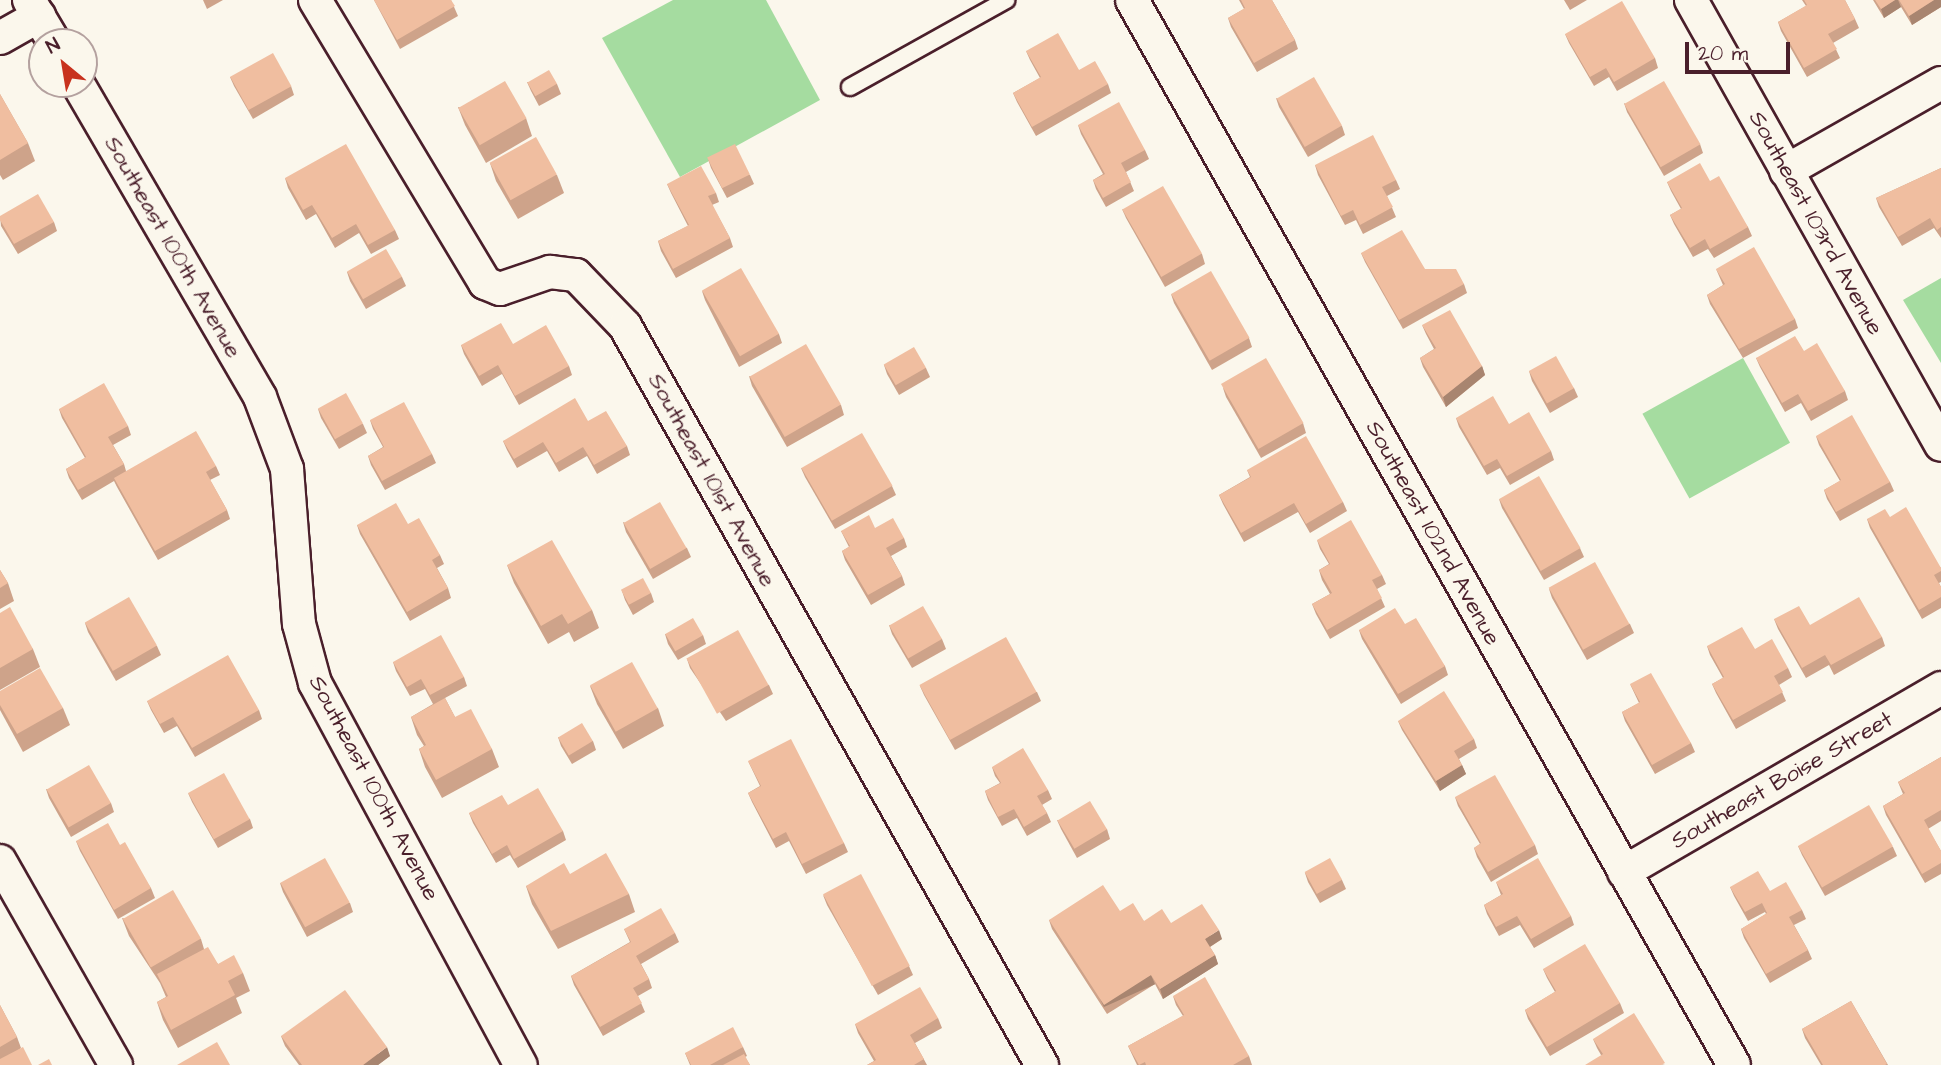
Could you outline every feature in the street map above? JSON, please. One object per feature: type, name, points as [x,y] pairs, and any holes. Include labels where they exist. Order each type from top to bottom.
[{"type":"street","name":"Southeast 101st Avenue","points":[[315,0],[485,283],[500,289],[550,272],[576,275],[625,326],[1042,1065]]},
{"type":"street","name":"Southeast 102nd Avenue","points":[[1132,0],[1734,1065]]},
{"type":"street","name":"Southeast 103rd Avenue","points":[[1692,0],[1941,445]]},
{"type":"street","points":[[0,38],[40,19]]},
{"type":"street","points":[[1786,171],[1941,83]]},
{"type":"street","name":"Southeast 100th Avenue","points":[[86,98],[260,397],[287,469],[299,624],[315,683],[521,1065]]},
{"type":"street","name":"Southeast Boise Street","points":[[1624,872],[1941,688]]},
{"type":"street","points":[[0,861],[116,1065]]},
{"type":"lane","points":[[850,87],[1006,0]]},
{"type":"green space","points":[[673,0],[766,0],[820,100],[680,177],[602,38]]},
{"type":"green space","points":[[1941,278],[1941,363],[1903,300]]},
{"type":"green space","points":[[1743,358],[1790,443],[1689,499],[1642,414]]},
{"type":"building","points":[[374,0],[451,0],[455,6],[397,40]]},
{"type":"building","points":[[1241,0],[1272,0],[1295,40],[1254,63],[1228,18],[1245,8]]},
{"type":"building","points":[[1804,0],[1845,0],[1855,19],[1828,34],[1837,49],[1804,68],[1778,22],[1807,5]]},
{"type":"building","points":[[1875,0],[1895,0],[1881,9]]},
{"type":"building","points":[[1899,0],[1934,0],[1909,16]]},
{"type":"building","points":[[1622,1],[1655,58],[1614,82],[1606,68],[1590,77],[1565,34]]},
{"type":"building","points":[[1058,33],[1079,70],[1095,61],[1108,84],[1032,127],[1013,93],[1041,77],[1026,51]]},
{"type":"building","points":[[273,53],[291,86],[249,110],[230,77]]},
{"type":"building","points":[[549,70],[557,84],[535,96],[527,82]]},
{"type":"building","points":[[1314,77],[1342,125],[1305,147],[1277,98]]},
{"type":"building","points":[[505,81],[526,118],[480,145],[458,108]]},
{"type":"building","points":[[1664,81],[1700,144],[1661,167],[1624,104]]},
{"type":"building","points":[[0,94],[28,143],[0,160]]},
{"type":"building","points":[[1119,102],[1145,150],[1121,163],[1131,182],[1103,198],[1093,180],[1105,174],[1078,125]]},
{"type":"building","points":[[1373,135],[1396,180],[1382,187],[1393,207],[1360,225],[1353,210],[1341,216],[1315,165]]},
{"type":"building","points":[[536,137],[557,175],[510,200],[490,163]]},
{"type":"building","points":[[346,144],[395,230],[368,245],[356,224],[332,238],[312,205],[303,210],[285,178]]},
{"type":"building","points":[[735,144],[750,175],[722,188],[707,158]]},
{"type":"building","points":[[1700,163],[1710,181],[1719,176],[1748,227],[1710,249],[1705,239],[1690,248],[1670,215],[1682,208],[1667,182]]},
{"type":"building","points":[[701,166],[716,193],[708,196],[730,238],[673,269],[658,241],[689,225],[667,184]]},
{"type":"building","points":[[1941,168],[1941,227],[1937,230],[1930,218],[1898,237],[1876,198]]},
{"type":"building","points":[[1163,186],[1202,254],[1161,277],[1122,210]]},
{"type":"building","points":[[38,194],[54,222],[14,244],[0,216]]},
{"type":"building","points":[[1402,230],[1425,269],[1456,269],[1464,284],[1399,320],[1361,253]]},
{"type":"building","points":[[1754,247],[1795,319],[1739,349],[1707,295],[1725,284],[1716,269]]},
{"type":"building","points":[[386,249],[402,277],[363,299],[347,272]]},
{"type":"building","points":[[741,268],[779,334],[740,356],[702,290]]},
{"type":"building","points":[[1211,271],[1250,338],[1210,361],[1171,294]]},
{"type":"building","points":[[1450,310],[1482,366],[1443,397],[1420,358],[1436,348],[1422,325]]},
{"type":"building","points":[[501,323],[513,344],[546,325],[569,366],[515,396],[498,365],[479,376],[461,345]]},
{"type":"building","points":[[1795,336],[1804,351],[1817,343],[1845,391],[1808,411],[1798,394],[1782,403],[1756,358]]},
{"type":"building","points":[[806,344],[841,405],[785,437],[750,376]]},
{"type":"building","points":[[914,347],[926,368],[896,385],[884,364]]},
{"type":"building","points":[[1556,356],[1574,388],[1547,403],[1529,371]]},
{"type":"building","points":[[1266,358],[1304,423],[1258,449],[1221,384]]},
{"type":"building","points":[[104,383],[128,426],[108,437],[124,464],[78,490],[66,469],[86,457],[59,409]]},
{"type":"building","points":[[346,393],[363,424],[335,439],[318,409]]},
{"type":"building","points":[[1493,396],[1509,424],[1529,412],[1551,451],[1507,476],[1497,459],[1484,466],[1456,418]]},
{"type":"building","points":[[575,398],[588,421],[606,411],[627,446],[594,465],[583,447],[556,463],[543,442],[514,459],[503,441]]},
{"type":"building","points":[[404,402],[432,454],[382,481],[368,456],[384,447],[370,420]]},
{"type":"building","points":[[1852,415],[1890,482],[1836,512],[1824,490],[1841,480],[1816,436]]},
{"type":"building","points":[[196,431],[216,466],[206,472],[227,510],[155,551],[114,478]]},
{"type":"building","points":[[862,433],[892,486],[832,521],[801,468]]},
{"type":"building","points":[[1306,436],[1343,502],[1306,524],[1294,503],[1241,533],[1219,495],[1251,477],[1247,470]]},
{"type":"building","points":[[1539,476],[1580,548],[1541,571],[1499,499]]},
{"type":"building","points":[[660,502],[686,548],[650,569],[624,523]]},
{"type":"building","points":[[396,503],[408,524],[419,518],[440,555],[432,560],[448,588],[407,612],[357,525]]},
{"type":"building","points":[[1906,507],[1941,568],[1941,571],[1934,575],[1941,587],[1941,597],[1919,610],[1867,519],[1885,509],[1890,517]]},
{"type":"building","points":[[869,515],[875,528],[893,518],[904,538],[886,548],[902,576],[868,595],[842,551],[850,546],[841,531]]},
{"type":"building","points":[[1351,520],[1382,575],[1372,580],[1382,598],[1327,630],[1312,604],[1332,593],[1319,570],[1330,564],[1317,540]]},
{"type":"building","points":[[552,540],[592,610],[568,624],[562,614],[541,626],[507,565]]},
{"type":"building","points":[[1595,562],[1629,624],[1583,650],[1549,588]]},
{"type":"building","points":[[0,570],[8,583],[0,588]]},
{"type":"building","points":[[643,578],[651,593],[629,605],[621,590]]},
{"type":"building","points":[[129,597],[157,645],[113,671],[85,622]]},
{"type":"building","points":[[1859,597],[1882,637],[1831,665],[1825,655],[1802,668],[1774,619],[1799,606],[1810,625]]},
{"type":"building","points":[[923,606],[942,639],[908,658],[889,626]]},
{"type":"building","points":[[10,607],[33,649],[0,668],[0,613]]},
{"type":"building","points":[[1395,608],[1405,624],[1416,618],[1445,666],[1398,694],[1359,630]]},
{"type":"building","points":[[693,618],[703,635],[675,651],[665,634]]},
{"type":"building","points":[[1742,627],[1755,649],[1772,639],[1788,668],[1774,676],[1783,692],[1733,720],[1712,684],[1724,677],[1707,646]]},
{"type":"building","points":[[738,630],[769,685],[717,714],[686,659]]},
{"type":"building","points":[[441,635],[464,677],[430,695],[421,679],[407,687],[393,662]]},
{"type":"building","points":[[1006,637],[1037,692],[950,740],[919,685]]},
{"type":"building","points":[[228,655],[259,710],[192,748],[173,717],[160,724],[147,701]]},
{"type":"building","points":[[632,662],[658,708],[616,732],[590,685]]},
{"type":"building","points":[[40,668],[63,708],[17,734],[0,705],[0,691]]},
{"type":"building","points":[[1651,673],[1691,743],[1652,765],[1622,712],[1640,702],[1630,684]]},
{"type":"building","points":[[1444,691],[1474,739],[1454,751],[1462,765],[1436,781],[1398,721]]},
{"type":"building","points":[[445,698],[455,717],[471,709],[492,749],[436,780],[419,749],[426,745],[411,717]]},
{"type":"building","points":[[582,723],[593,741],[569,755],[558,737]]},
{"type":"building","points":[[791,739],[844,843],[802,864],[786,832],[773,839],[748,793],[761,786],[748,761]]},
{"type":"building","points":[[1023,748],[1048,790],[1037,796],[1047,813],[1024,827],[1014,809],[998,817],[985,791],[1001,783],[992,767]]},
{"type":"building","points":[[1941,757],[1941,810],[1924,820],[1941,851],[1941,863],[1922,874],[1883,806],[1905,793],[1898,782]]},
{"type":"building","points":[[89,765],[111,803],[69,828],[47,790]]},
{"type":"building","points":[[224,773],[250,819],[214,839],[188,793]]},
{"type":"building","points":[[1495,775],[1535,845],[1488,872],[1474,848],[1481,843],[1455,797]]},
{"type":"building","points":[[538,788],[563,831],[514,859],[507,845],[492,854],[469,813],[502,795],[508,805]]},
{"type":"building","points":[[1090,801],[1107,829],[1074,849],[1057,821]]},
{"type":"building","points":[[1869,805],[1893,847],[1822,888],[1798,846]]},
{"type":"building","points":[[108,823],[120,845],[125,842],[151,888],[114,910],[76,841]]},
{"type":"building","points":[[606,853],[629,894],[551,931],[526,886],[564,863],[570,874]]},
{"type":"building","points":[[325,858],[350,903],[305,927],[280,883]]},
{"type":"building","points":[[1330,858],[1342,880],[1317,894],[1305,872]]},
{"type":"building","points":[[1538,858],[1571,916],[1531,939],[1517,916],[1496,927],[1484,905],[1503,894],[1496,882]]},
{"type":"building","points":[[1758,871],[1770,891],[1786,882],[1802,910],[1789,917],[1808,950],[1766,974],[1741,929],[1767,913],[1762,903],[1745,912],[1730,887]]},
{"type":"building","points":[[861,874],[910,966],[872,986],[823,894]]},
{"type":"building","points":[[1103,885],[1120,911],[1133,903],[1144,921],[1162,909],[1171,923],[1202,904],[1219,930],[1205,939],[1215,955],[1160,989],[1151,975],[1104,1005],[1049,920]]},
{"type":"building","points":[[173,890],[201,938],[151,967],[123,919]]},
{"type":"building","points":[[661,908],[675,933],[636,956],[649,979],[633,988],[642,1003],[600,1027],[571,976],[631,942],[624,929]]},
{"type":"building","points":[[1585,944],[1620,1003],[1547,1047],[1525,1010],[1556,991],[1543,969]]},
{"type":"building","points":[[208,947],[218,964],[234,955],[243,973],[228,981],[235,995],[171,1030],[157,1002],[168,996],[157,974]]},
{"type":"building","points":[[1205,977],[1249,1056],[1233,1065],[1146,1065],[1145,1062],[1139,1065],[1128,1046],[1184,1015],[1173,996]]},
{"type":"building","points":[[920,987],[938,1018],[910,1035],[924,1059],[914,1065],[867,1065],[876,1060],[855,1024]]},
{"type":"building","points":[[345,990],[387,1047],[363,1065],[302,1065],[281,1036]]},
{"type":"building","points":[[1851,1001],[1887,1064],[1823,1065],[1802,1029]]},
{"type":"building","points":[[0,1005],[17,1037],[0,1047]]},
{"type":"building","points":[[1634,1013],[1665,1063],[1585,1065],[1603,1054],[1593,1039]]},
{"type":"building","points":[[733,1027],[743,1047],[710,1065],[691,1065],[685,1053]]},
{"type":"building","points":[[217,1042],[230,1065],[177,1065]]},
{"type":"building","points":[[23,1047],[32,1065],[0,1065],[0,1059]]},
{"type":"building","points":[[744,1054],[750,1065],[723,1065]]},
{"type":"building","points":[[49,1059],[52,1065],[38,1065]]}]
